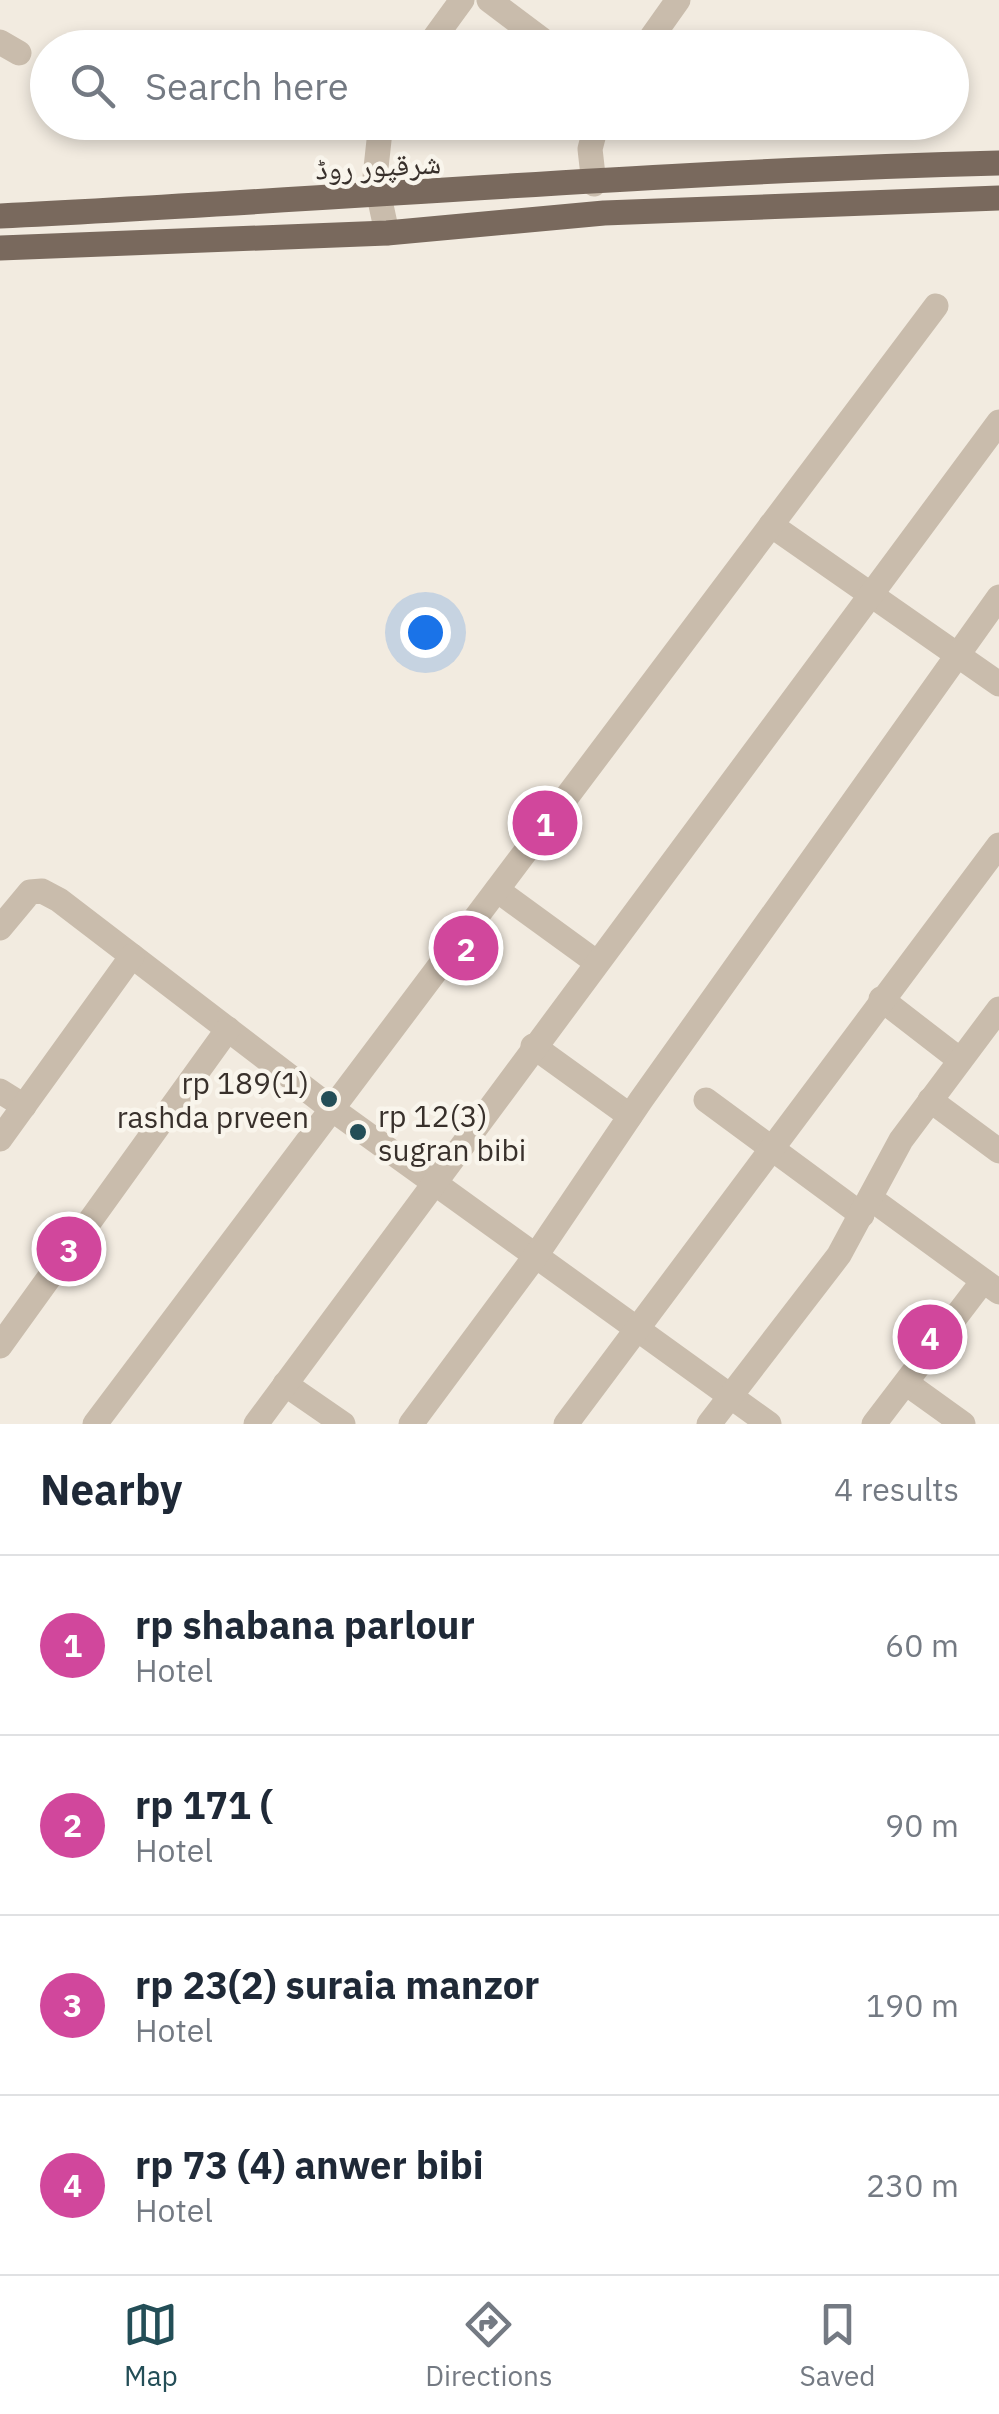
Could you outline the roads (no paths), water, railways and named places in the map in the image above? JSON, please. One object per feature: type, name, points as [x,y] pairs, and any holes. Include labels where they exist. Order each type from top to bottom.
[{"type":"main road","name":"شرقپور روڈ","points":[[0,216],[379,198],[782,168],[999,164]]},
{"type":"main road","points":[[0,248],[387,233],[604,213],[999,198]]},
{"type":"street","points":[[440,30],[462,0]]},
{"type":"street","points":[[488,0],[529,30]]},
{"type":"street","points":[[657,30],[678,0]]},
{"type":"street","points":[[377,140],[379,198],[387,233]]},
{"type":"street","points":[[592,140],[594,184]]},
{"type":"street","points":[[95,1424],[936,306]]},
{"type":"street","points":[[256,1424],[999,422]]},
{"type":"street","points":[[771,526],[999,684]]},
{"type":"street","points":[[411,1424],[537,1254],[630,1116],[999,598]]},
{"type":"street","points":[[566,1424],[999,845]]},
{"type":"street","points":[[496,890],[596,962]]},
{"type":"street","points":[[0,928],[24,897],[42,891],[332,1109],[435,1179],[769,1424]]},
{"type":"street","points":[[0,1139],[132,956]]},
{"type":"street","points":[[882,998],[960,1060]]},
{"type":"street","points":[[709,1424],[839,1255],[901,1140],[999,1010]]},
{"type":"street","points":[[0,1346],[228,1030]]},
{"type":"street","points":[[534,1046],[630,1116]]},
{"type":"street","points":[[0,1091],[24,1106]]},
{"type":"street","points":[[706,1100],[991,1287],[874,1424]]},
{"type":"street","points":[[930,1100],[999,1151]]},
{"type":"street","points":[[906,1383],[963,1424]]},
{"type":"street","points":[[285,1384],[343,1424]]},
{"type":"place","name":"rp shabana parlour","points":[[545,823]]},
{"type":"place","name":"rp 171 (","points":[[466,948]]},
{"type":"place","name":"rp 189(1) rashda prveen","points":[[329,1099]]},
{"type":"place","name":"rp 12(3) sugran bibi","points":[[358,1132]]},
{"type":"place","name":"rp 23(2) suraia manzor","points":[[69,1249]]},
{"type":"place","name":"rp 73 (4) anwer bibi","points":[[930,1337]]}]
